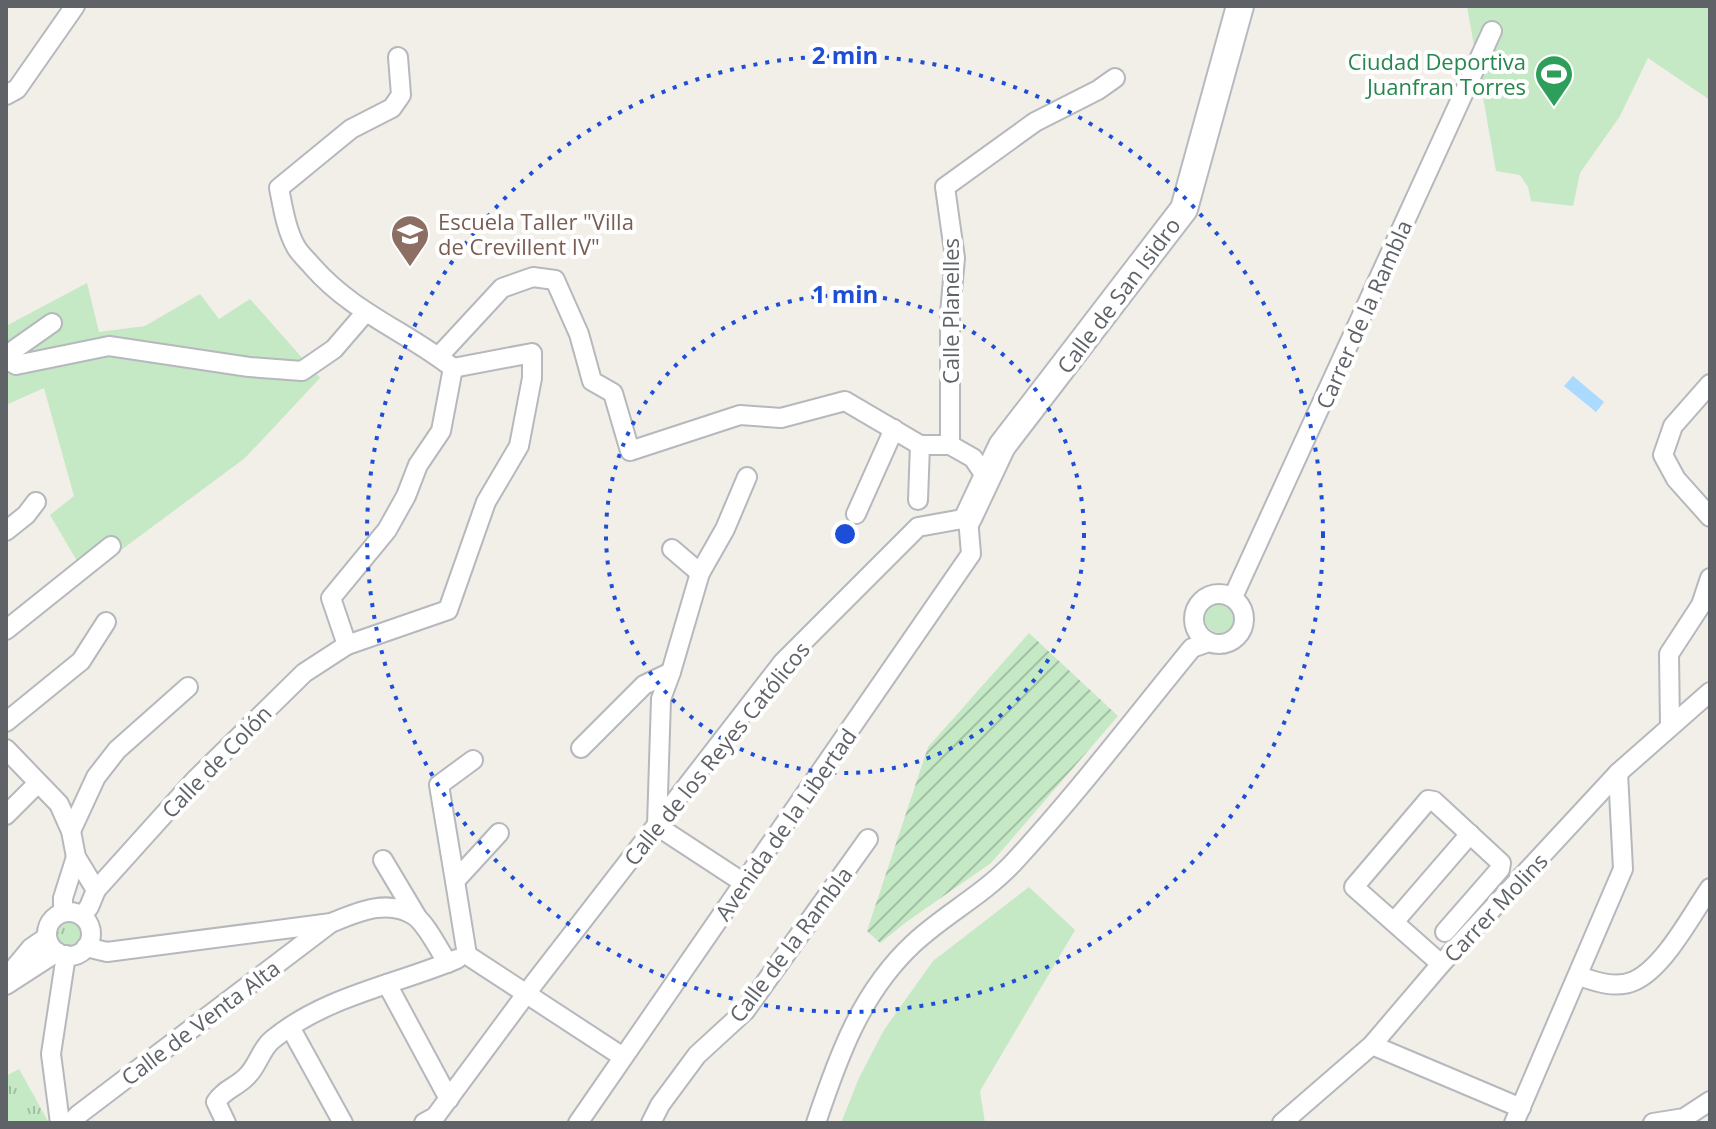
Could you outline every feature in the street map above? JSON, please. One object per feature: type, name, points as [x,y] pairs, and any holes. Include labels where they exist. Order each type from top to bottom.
[{"type":"street","points":[[6,95],[17,89],[75,6]]},
{"type":"street","name":"Calle de San Isidro","points":[[968,518],[1002,446],[1184,209],[1240,6]]},
{"type":"street","name":"Carrer de la Rambla","points":[[1233,597],[1492,31]]},
{"type":"street","points":[[398,57],[401,95],[392,108],[351,129],[279,188],[285,221],[297,249],[321,276],[365,313],[446,362]]},
{"type":"street","name":"Calle Planelles","points":[[950,445],[950,313],[955,258],[945,187],[1035,122],[1115,78]]},
{"type":"street","points":[[347,645],[331,598],[387,530],[406,496],[418,465],[441,431],[446,362],[502,288],[533,277],[555,280],[579,334],[592,381],[613,393],[630,451],[740,415],[781,418],[845,401],[920,445],[950,445],[973,458],[988,480]]},
{"type":"street","points":[[52,323],[15,349],[8,360],[16,365],[109,346],[249,367],[302,371],[334,349],[365,313]]},
{"type":"street","name":"Calle de Colón","points":[[82,916],[96,890],[195,780],[304,673],[347,645],[448,610],[486,502],[519,446],[532,378],[532,353],[446,362]]},
{"type":"street","points":[[1710,384],[1673,426],[1663,455],[1676,479],[1710,517]]},
{"type":"street","points":[[856,514],[894,429]]},
{"type":"street","points":[[918,500],[920,445]]},
{"type":"street","points":[[744,883],[657,826],[661,699],[700,573],[725,529],[747,477]]},
{"type":"street","points":[[6,531],[36,502]]},
{"type":"street","name":"Calle de los Reyes Católicos","points":[[424,1123],[435,1117],[783,662],[918,527],[968,518]]},
{"type":"street","name":"Avenida de la Libertad","points":[[578,1123],[971,554],[968,518]]},
{"type":"street","points":[[6,630],[111,546]]},
{"type":"street","points":[[672,549],[700,573]]},
{"type":"street","points":[[1670,725],[1669,654],[1701,605],[1710,578]]},
{"type":"street","points":[[816,1123],[846,1038],[867,1000],[891,967],[915,942],[1004,873],[1200,645],[1228,643],[1240,633],[1245,617],[1239,602],[1233,597],[1216,593],[1201,601],[1194,616],[1200,645]]},
{"type":"street","points":[[6,722],[81,661],[106,622]]},
{"type":"street","points":[[581,748],[644,685],[671,672]]},
{"type":"street","points":[[71,831],[96,777],[117,750],[188,687]]},
{"type":"street","name":"Carrer Molins","points":[[1282,1123],[1372,1045],[1441,964],[1618,773],[1710,692]]},
{"type":"street","points":[[6,749],[59,804],[71,831],[76,857],[96,890]]},
{"type":"street","points":[[473,760],[439,785],[467,955],[623,1057]]},
{"type":"street","points":[[1372,1045],[1518,1115],[1623,869],[1618,773]]},
{"type":"street","points":[[6,815],[38,783]]},
{"type":"street","points":[[1441,964],[1354,887],[1426,801],[1434,801],[1500,861],[1501,867],[1445,932]]},
{"type":"street","points":[[455,881],[499,833]]},
{"type":"street","points":[[1394,922],[1470,834]]},
{"type":"street","name":"Calle de la Rambla","points":[[651,1123],[660,1105],[697,1055],[745,1011],[868,839]]},
{"type":"street","points":[[60,1123],[51,1054],[57,948],[49,925],[63,912],[63,898],[76,857]]},
{"type":"street","points":[[383,860],[448,963]]},
{"type":"street","points":[[1579,976],[1606,985],[1633,982],[1652,969],[1710,888]]},
{"type":"street","points":[[86,947],[107,952],[331,923],[354,913],[385,907],[396,907],[417,917]]},
{"type":"street","points":[[6,978],[31,948],[57,948],[78,954],[86,947],[91,934],[87,921],[76,913],[63,912]]},
{"type":"street","name":"Calle de Venta Alta","points":[[70,1123],[331,923]]},
{"type":"street","points":[[6,985],[57,948]]},
{"type":"street","points":[[226,1123],[216,1102],[220,1095],[248,1076],[269,1042],[290,1027],[346,998],[467,955]]},
{"type":"street","points":[[387,984],[449,1099]]},
{"type":"street","points":[[290,1027],[343,1123]]},
{"type":"street","points":[[1653,1123],[1684,1118],[1710,1101]]},
{"type":"green space","name":"Ciudad Deportiva Juanfran Torres","points":[[1467,6],[1710,6],[1710,100],[1648,58],[1620,116],[1580,173],[1573,206],[1531,201],[1528,187],[1520,175],[1496,171]]},
{"type":"green space","points":[[87,283],[99,332],[145,326],[200,294],[219,319],[250,299],[320,378],[245,458],[86,576],[50,515],[74,496],[44,388],[6,405],[6,326]]},
{"type":"green space","points":[[1220,603],[1230,608],[1235,618],[1230,628],[1220,633],[1210,628],[1205,618],[1210,608]]},
{"type":"green space","points":[[1029,633],[1118,716],[991,863],[880,943],[867,931],[928,747]]},
{"type":"green space","points":[[1029,887],[1075,930],[980,1091],[985,1123],[841,1123],[859,1078],[884,1030],[933,961]]},
{"type":"green space","points":[[71,922],[80,926],[84,935],[80,944],[71,948],[62,944],[58,935],[62,926]]},
{"type":"green space","points":[[19,1069],[49,1123],[6,1123],[6,1076]]},
{"type":"water","points":[[1573,376],[1604,402],[1596,412],[1564,386]]},
{"type":"place","name":"Ciudad Deportiva Juanfran Torres","points":[[1554,108]]},
{"type":"place","name":"Escuela Taller \"Villa de Crevillent IV\"","points":[[410,268]]}]
